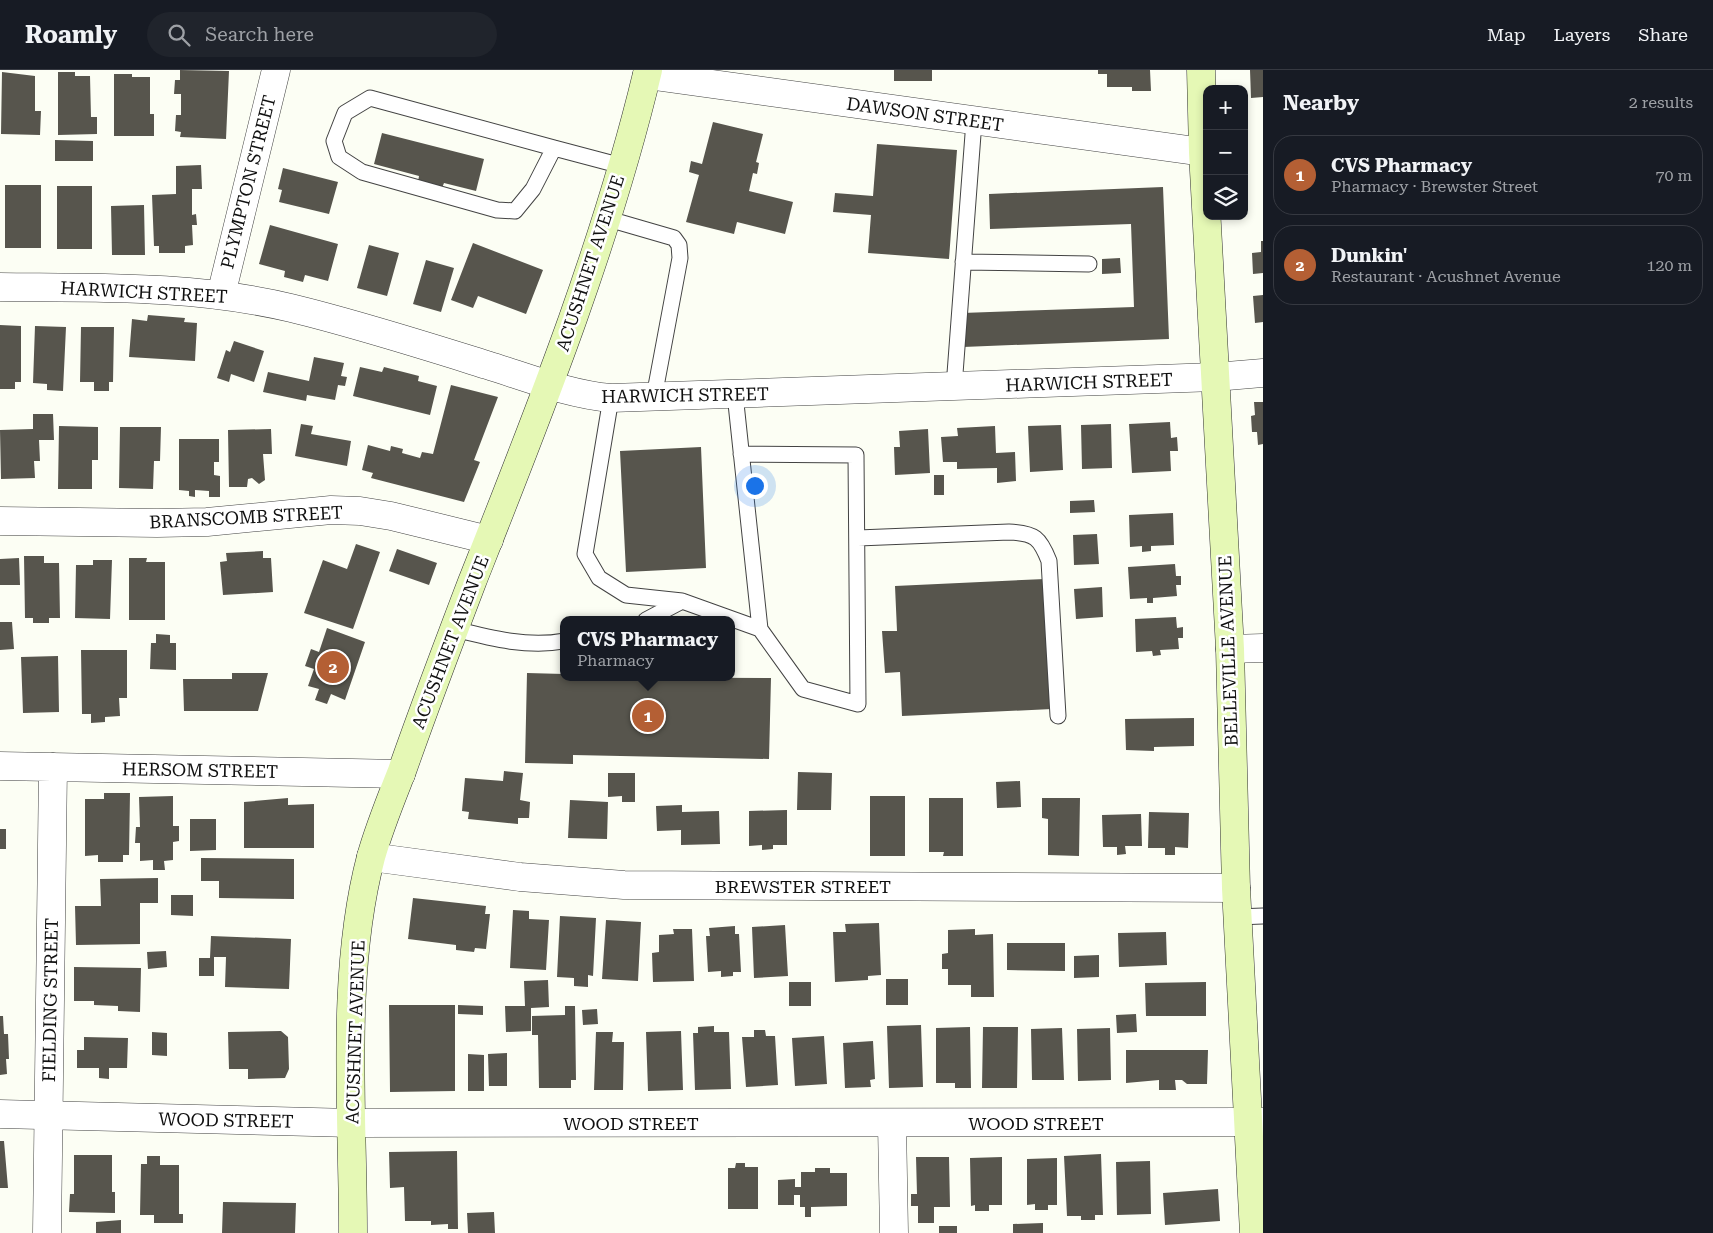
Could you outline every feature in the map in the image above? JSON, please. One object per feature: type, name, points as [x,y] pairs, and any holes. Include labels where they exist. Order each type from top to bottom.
[{"type":"main road","name":"BELLEVILLE AVENUE","points":[[1201,70],[1203,152]]},
{"type":"main road","name":"ACUSHNET AVENUE","points":[[353,1233],[352,1041],[355,962],[363,898],[371,857],[454,629],[549,385],[622,166],[647,72]]},
{"type":"main road","name":"BELLEVILLE AVENUE","points":[[1204,175],[1230,649],[1236,888],[1250,916],[1256,1122],[1254,1233]]},
{"type":"street","name":"PLYMPTON STREET","points":[[221,295],[276,70]]},
{"type":"street","name":"DAWSON STREET","points":[[647,72],[974,121],[1203,152]]},
{"type":"street","name":"HARWICH STREET","points":[[0,286],[120,288],[188,291],[221,295],[320,315],[576,394],[612,398],[1215,377],[1263,373]]},
{"type":"street","name":"BRANSCOMB STREET","points":[[0,521],[167,523],[331,510],[360,511],[411,520],[489,540]]},
{"type":"street","points":[[1230,649],[1263,648]]},
{"type":"street","name":"HERSOM STREET","points":[[0,766],[401,774]]},
{"type":"street","name":"FIELDING STREET","points":[[48,1233],[53,767]]},
{"type":"street","name":"BREWSTER STREET","points":[[371,857],[520,877],[624,886],[1236,888]]},
{"type":"street","name":"WOOD STREET","points":[[0,1114],[352,1123],[892,1124],[1256,1122]]},
{"type":"street","points":[[892,1124],[894,1233]]},
{"type":"lane","points":[[554,148],[533,189],[515,211],[497,210],[362,172],[339,157],[334,142],[345,113],[370,98],[622,166]]},
{"type":"lane","points":[[954,386],[974,121]]},
{"type":"lane","points":[[605,218],[674,238],[679,245],[680,258],[654,397]]},
{"type":"lane","points":[[964,262],[1089,264]]},
{"type":"lane","points":[[735,394],[741,454],[760,629],[803,689],[858,704],[856,455],[741,454]]},
{"type":"lane","points":[[612,398],[585,554],[599,578],[626,595],[682,601],[724,616]]},
{"type":"lane","points":[[858,538],[1026,532],[1042,542],[1049,561],[1058,716]]},
{"type":"lane","points":[[654,616],[682,601]]},
{"type":"lane","points":[[735,620],[760,629]]},
{"type":"lane","points":[[454,629],[499,640],[548,644],[560,642]]},
{"type":"building","points":[[180,70],[229,71],[226,139],[180,137],[181,132],[175,131],[176,115],[181,115],[181,94],[174,94],[175,80],[180,80]]},
{"type":"building","points":[[894,70],[932,70],[932,81],[894,81]]},
{"type":"building","points":[[1098,70],[1150,70],[1151,91],[1132,91],[1132,87],[1107,87],[1107,74],[1098,74]]},
{"type":"building","points":[[1250,70],[1263,70],[1263,97],[1251,98]]},
{"type":"building","points":[[2,72],[35,76],[35,111],[41,111],[40,135],[1,134]]},
{"type":"building","points":[[58,72],[75,72],[75,76],[90,76],[91,117],[97,117],[97,134],[58,135]]},
{"type":"building","points":[[114,74],[150,77],[150,114],[154,114],[154,136],[114,136]]},
{"type":"building","points":[[713,122],[763,134],[756,162],[759,163],[757,174],[753,173],[749,191],[793,202],[785,234],[737,222],[734,234],[686,222],[699,175],[689,172],[691,161],[702,164]]},
{"type":"building","points":[[382,133],[484,159],[476,191],[444,183],[442,188],[418,182],[419,176],[374,164]]},
{"type":"building","points":[[55,140],[93,141],[93,161],[55,161]]},
{"type":"building","points":[[877,144],[957,150],[949,259],[868,253],[871,215],[833,212],[835,193],[873,196]]},
{"type":"building","points":[[201,165],[202,189],[192,189],[192,215],[196,214],[197,225],[192,225],[193,245],[185,246],[185,253],[159,253],[159,246],[154,246],[152,195],[176,194],[176,166]]},
{"type":"building","points":[[283,168],[338,182],[329,214],[279,202],[282,190],[278,189]]},
{"type":"building","points":[[5,185],[41,185],[41,248],[5,248]]},
{"type":"building","points":[[57,186],[92,186],[92,249],[57,249]]},
{"type":"building","points":[[1163,187],[1169,339],[963,347],[962,313],[1134,307],[1131,224],[990,229],[989,194]]},
{"type":"building","points":[[144,205],[145,255],[112,255],[111,206]]},
{"type":"building","points":[[270,225],[338,244],[328,281],[305,275],[303,282],[284,277],[285,271],[259,264]]},
{"type":"building","points":[[1261,241],[1263,241],[1263,273],[1253,274],[1252,253],[1261,252]]},
{"type":"building","points":[[473,243],[543,270],[526,314],[478,296],[473,308],[451,300]]},
{"type":"building","points":[[369,245],[399,253],[387,296],[357,288]]},
{"type":"building","points":[[1120,258],[1121,273],[1102,274],[1102,259]]},
{"type":"building","points":[[426,260],[454,268],[441,312],[413,304]]},
{"type":"building","points":[[1263,295],[1263,322],[1255,323],[1253,296]]},
{"type":"building","points":[[148,315],[185,318],[184,322],[197,323],[195,361],[129,357],[132,319],[147,321]]},
{"type":"building","points":[[0,325],[21,326],[21,382],[15,382],[15,389],[0,389]]},
{"type":"building","points":[[35,326],[66,327],[63,391],[47,390],[47,384],[33,383]]},
{"type":"building","points":[[81,327],[114,327],[113,382],[109,382],[109,391],[94,391],[94,382],[80,382]]},
{"type":"building","points":[[234,341],[264,351],[254,382],[231,374],[229,382],[217,378],[226,350],[230,352]]},
{"type":"building","points":[[314,357],[344,363],[341,376],[347,377],[345,386],[338,385],[335,400],[307,395],[306,401],[263,392],[268,372],[309,381]]},
{"type":"building","points":[[360,367],[382,372],[384,367],[419,376],[418,381],[437,386],[430,415],[353,396]]},
{"type":"building","points":[[451,385],[498,397],[474,460],[480,462],[464,502],[371,478],[373,473],[362,470],[368,445],[390,451],[391,446],[403,449],[402,453],[420,458],[422,452],[433,454]]},
{"type":"building","points":[[1254,402],[1263,402],[1263,444],[1258,445],[1257,432],[1252,432],[1251,416],[1255,415]]},
{"type":"building","points":[[33,414],[53,414],[54,440],[39,440],[40,461],[34,461],[35,478],[1,479],[0,430],[33,429]]},
{"type":"building","points":[[1170,422],[1171,438],[1177,437],[1178,451],[1170,451],[1171,471],[1132,473],[1129,424]]},
{"type":"building","points":[[301,424],[313,426],[311,434],[351,441],[347,466],[295,456]]},
{"type":"building","points":[[1111,424],[1112,468],[1082,469],[1081,425]]},
{"type":"building","points":[[1061,425],[1063,470],[1030,472],[1028,426]]},
{"type":"building","points":[[59,426],[98,427],[98,460],[92,460],[92,489],[58,489]]},
{"type":"building","points":[[995,426],[996,453],[1015,452],[1016,481],[997,483],[997,468],[957,469],[957,462],[943,462],[941,437],[958,436],[957,428]]},
{"type":"building","points":[[120,427],[161,427],[160,461],[154,461],[153,489],[119,488]]},
{"type":"building","points":[[271,429],[272,454],[263,454],[265,480],[259,484],[252,478],[248,479],[247,487],[229,487],[228,430]]},
{"type":"building","points":[[928,429],[930,473],[895,475],[894,447],[900,447],[899,431]]},
{"type":"building","points":[[179,439],[219,439],[219,462],[214,462],[214,475],[220,476],[220,497],[209,497],[209,491],[195,490],[195,497],[189,496],[189,491],[179,490]]},
{"type":"building","points":[[701,447],[706,568],[626,572],[620,451]]},
{"type":"building","points":[[934,475],[944,475],[944,495],[934,495]]},
{"type":"building","points":[[1094,500],[1095,512],[1070,513],[1070,501]]},
{"type":"building","points":[[1173,513],[1174,545],[1151,546],[1151,551],[1142,552],[1142,546],[1130,547],[1129,515]]},
{"type":"building","points":[[1097,534],[1099,564],[1074,565],[1073,535]]},
{"type":"building","points":[[356,544],[380,552],[353,629],[304,613],[323,560],[347,569]]},
{"type":"building","points":[[397,549],[437,563],[429,585],[389,571]]},
{"type":"building","points":[[263,551],[263,558],[271,558],[273,592],[223,595],[220,562],[227,561],[226,553]]},
{"type":"building","points":[[24,556],[44,556],[44,563],[59,563],[60,618],[49,618],[49,623],[33,623],[33,618],[25,618]]},
{"type":"building","points":[[19,558],[20,585],[0,585],[0,559]]},
{"type":"building","points":[[129,558],[147,558],[146,562],[165,562],[165,620],[129,620]]},
{"type":"building","points":[[93,560],[112,560],[110,619],[75,618],[76,565],[93,565]]},
{"type":"building","points":[[1175,564],[1176,576],[1181,576],[1181,585],[1176,585],[1177,596],[1153,598],[1153,603],[1147,603],[1147,598],[1130,599],[1128,567]]},
{"type":"building","points":[[1045,579],[1052,709],[902,716],[900,672],[885,673],[882,631],[897,631],[895,586]]},
{"type":"building","points":[[1102,587],[1103,617],[1076,619],[1074,589]]},
{"type":"building","points":[[1176,617],[1177,628],[1183,627],[1183,638],[1178,638],[1179,649],[1160,650],[1161,655],[1153,656],[1152,651],[1136,652],[1135,619]]},
{"type":"building","points":[[0,622],[12,622],[14,649],[0,650]]},
{"type":"building","points":[[327,628],[365,642],[345,700],[331,694],[327,704],[315,700],[319,689],[308,686],[314,669],[305,666],[311,649],[319,652]]},
{"type":"building","points":[[156,634],[170,635],[170,643],[176,643],[176,670],[150,669],[151,643],[156,643]]},
{"type":"building","points":[[81,650],[127,650],[127,698],[119,698],[120,716],[105,717],[105,722],[91,723],[91,714],[82,714]]},
{"type":"building","points":[[58,656],[59,712],[23,713],[21,657]]},
{"type":"building","points":[[232,673],[268,673],[258,711],[184,711],[183,679],[232,679]]},
{"type":"building","points":[[527,673],[560,674],[560,681],[735,681],[735,678],[771,678],[769,759],[573,755],[573,764],[525,763]]},
{"type":"building","points":[[1194,718],[1194,746],[1154,747],[1154,751],[1126,750],[1125,719]]},
{"type":"building","points":[[504,771],[523,773],[520,800],[530,802],[529,818],[518,818],[518,824],[468,819],[469,812],[462,811],[465,778],[503,781]]},
{"type":"building","points":[[798,772],[832,773],[831,810],[797,810]]},
{"type":"building","points":[[608,773],[635,773],[635,802],[622,802],[622,796],[608,797]]},
{"type":"building","points":[[1020,781],[1021,807],[997,808],[996,782]]},
{"type":"building","points":[[104,793],[130,793],[129,855],[123,855],[123,862],[98,862],[98,855],[85,856],[85,799],[104,799]]},
{"type":"building","points":[[173,796],[173,826],[179,826],[179,841],[173,842],[173,860],[164,861],[165,870],[153,870],[153,860],[140,861],[140,843],[135,843],[136,827],[140,827],[139,797]]},
{"type":"building","points":[[870,796],[905,796],[905,856],[870,856]]},
{"type":"building","points":[[288,798],[288,805],[314,804],[314,848],[244,848],[244,802]]},
{"type":"building","points":[[929,798],[963,798],[963,856],[943,856],[944,852],[929,852]]},
{"type":"building","points":[[1042,798],[1080,798],[1079,856],[1048,855],[1048,819],[1042,818]]},
{"type":"building","points":[[570,800],[608,802],[607,839],[568,838]]},
{"type":"building","points":[[682,805],[682,812],[719,811],[720,844],[681,845],[681,830],[657,831],[656,806]]},
{"type":"building","points":[[787,810],[787,845],[773,845],[773,849],[762,850],[762,845],[749,846],[749,811]]},
{"type":"building","points":[[1149,812],[1189,813],[1188,848],[1175,847],[1175,855],[1165,855],[1165,848],[1148,848]]},
{"type":"building","points":[[1141,814],[1142,846],[1125,846],[1126,854],[1117,855],[1117,847],[1103,847],[1102,815]]},
{"type":"building","points":[[190,819],[216,819],[216,850],[190,851]]},
{"type":"building","points":[[0,829],[6,829],[6,849],[0,849]]},
{"type":"building","points":[[201,858],[294,859],[294,899],[219,898],[219,881],[201,881]]},
{"type":"building","points":[[158,878],[158,903],[140,903],[140,944],[76,945],[75,906],[101,906],[100,879]]},
{"type":"building","points":[[171,895],[193,895],[193,916],[171,915]]},
{"type":"building","points":[[413,898],[486,906],[485,914],[490,914],[486,949],[475,948],[474,952],[456,950],[456,945],[408,939]]},
{"type":"building","points":[[513,910],[529,911],[529,919],[549,920],[546,970],[510,968]]},
{"type":"building","points":[[560,916],[596,918],[593,976],[588,975],[588,987],[574,986],[574,978],[557,977]]},
{"type":"building","points":[[606,920],[641,922],[638,981],[602,979]]},
{"type":"building","points":[[879,923],[881,975],[868,976],[868,980],[835,982],[833,932],[846,932],[845,924]]},
{"type":"building","points":[[785,925],[788,976],[754,978],[752,927]]},
{"type":"building","points":[[735,926],[735,934],[739,934],[741,972],[733,972],[733,976],[721,977],[721,971],[708,972],[706,936],[710,936],[709,928]]},
{"type":"building","points":[[673,929],[692,929],[694,981],[653,982],[652,953],[659,952],[659,935],[674,934]]},
{"type":"building","points":[[975,929],[975,935],[993,934],[994,997],[971,997],[971,985],[948,985],[948,969],[942,969],[942,954],[948,953],[948,930]]},
{"type":"building","points":[[1166,932],[1167,965],[1119,967],[1118,933]]},
{"type":"building","points":[[211,936],[291,939],[289,989],[225,987],[226,957],[214,957],[214,976],[199,976],[199,958],[210,958]]},
{"type":"building","points":[[1007,943],[1065,943],[1065,971],[1007,970]]},
{"type":"building","points":[[166,951],[167,967],[148,969],[147,952]]},
{"type":"building","points":[[1099,955],[1099,977],[1074,978],[1074,956]]},
{"type":"building","points":[[74,967],[141,968],[140,1012],[118,1011],[118,1006],[94,1005],[94,1001],[74,1001]]},
{"type":"building","points":[[886,979],[908,979],[908,1005],[886,1005]]},
{"type":"building","points":[[548,980],[549,1007],[531,1008],[531,1031],[506,1032],[505,1006],[525,1006],[524,981]]},
{"type":"building","points":[[789,982],[811,982],[811,1006],[789,1006]]},
{"type":"building","points":[[1206,982],[1206,1016],[1146,1016],[1145,983]]},
{"type":"building","points":[[389,1005],[455,1005],[455,1091],[390,1092]]},
{"type":"building","points":[[458,1005],[483,1006],[483,1015],[458,1014]]},
{"type":"building","points":[[565,1006],[575,1006],[576,1080],[571,1080],[571,1088],[539,1088],[538,1035],[532,1035],[532,1016],[565,1015]]},
{"type":"building","points":[[597,1009],[598,1024],[583,1025],[582,1010]]},
{"type":"building","points":[[1136,1014],[1137,1032],[1117,1033],[1116,1015]]},
{"type":"building","points":[[0,1016],[3,1016],[4,1034],[8,1034],[9,1059],[6,1059],[7,1074],[0,1075]]},
{"type":"building","points":[[921,1025],[923,1087],[889,1088],[887,1026]]},
{"type":"building","points":[[714,1026],[714,1032],[729,1032],[731,1089],[695,1090],[693,1033],[698,1033],[698,1027]]},
{"type":"building","points":[[970,1027],[971,1088],[955,1088],[955,1083],[936,1083],[936,1028]]},
{"type":"building","points":[[983,1027],[1018,1027],[1017,1088],[982,1088]]},
{"type":"building","points":[[1062,1028],[1064,1080],[1032,1080],[1031,1029]]},
{"type":"building","points":[[1110,1028],[1111,1080],[1078,1081],[1077,1029]]},
{"type":"building","points":[[754,1030],[765,1030],[766,1036],[775,1036],[778,1085],[746,1087],[742,1037],[754,1037]]},
{"type":"building","points":[[281,1031],[288,1037],[289,1069],[285,1078],[248,1079],[248,1069],[229,1069],[228,1032]]},
{"type":"building","points":[[681,1031],[683,1090],[648,1091],[646,1032]]},
{"type":"building","points":[[152,1032],[167,1033],[167,1056],[152,1055]]},
{"type":"building","points":[[596,1032],[613,1032],[612,1042],[624,1042],[623,1090],[594,1090]]},
{"type":"building","points":[[824,1036],[827,1084],[795,1086],[792,1038]]},
{"type":"building","points":[[84,1037],[128,1038],[127,1068],[109,1068],[109,1079],[99,1078],[99,1068],[77,1068],[77,1050],[84,1050]]},
{"type":"building","points":[[873,1041],[875,1079],[870,1080],[871,1087],[845,1088],[843,1043]]},
{"type":"building","points":[[1126,1050],[1208,1050],[1207,1084],[1187,1084],[1182,1080],[1175,1080],[1176,1090],[1159,1090],[1159,1080],[1126,1083]]},
{"type":"building","points":[[507,1053],[507,1086],[489,1086],[488,1054]]},
{"type":"building","points":[[468,1054],[484,1055],[484,1091],[468,1091]]},
{"type":"building","points":[[0,1141],[4,1141],[8,1188],[0,1188]]},
{"type":"building","points":[[457,1151],[458,1229],[448,1229],[448,1224],[431,1225],[431,1221],[405,1221],[404,1187],[390,1188],[389,1152]]},
{"type":"building","points":[[1101,1154],[1103,1215],[1095,1215],[1095,1220],[1081,1220],[1081,1216],[1067,1216],[1064,1156]]},
{"type":"building","points":[[74,1155],[112,1155],[112,1192],[115,1192],[115,1213],[69,1212],[70,1194],[74,1194]]},
{"type":"building","points":[[147,1156],[160,1156],[160,1165],[179,1165],[179,1214],[183,1214],[183,1223],[154,1223],[154,1215],[140,1215],[141,1164],[147,1164]]},
{"type":"building","points":[[916,1157],[949,1157],[950,1207],[934,1207],[934,1223],[918,1223],[918,1206],[911,1206],[911,1194],[917,1194]]},
{"type":"building","points":[[1002,1157],[1002,1205],[989,1205],[989,1211],[975,1211],[975,1205],[971,1206],[970,1158]]},
{"type":"building","points":[[1057,1158],[1057,1205],[1048,1205],[1048,1210],[1035,1210],[1035,1204],[1027,1205],[1027,1159]]},
{"type":"building","points":[[1150,1161],[1151,1214],[1117,1215],[1116,1162]]},
{"type":"building","points":[[736,1163],[745,1163],[745,1167],[758,1167],[758,1209],[728,1209],[728,1168],[735,1168]]},
{"type":"building","points":[[815,1168],[830,1168],[830,1173],[847,1173],[847,1206],[811,1207],[811,1217],[805,1217],[805,1207],[800,1207],[800,1195],[794,1195],[794,1205],[778,1205],[778,1180],[795,1179],[795,1187],[801,1187],[801,1172],[815,1172]]},
{"type":"building","points":[[1218,1189],[1220,1221],[1165,1225],[1163,1193]]},
{"type":"building","points":[[223,1202],[296,1203],[295,1233],[222,1233]]},
{"type":"building","points":[[494,1212],[495,1233],[468,1233],[467,1213]]},
{"type":"building","points":[[121,1220],[121,1233],[96,1233],[96,1222]]},
{"type":"building","points":[[1043,1223],[1043,1233],[1013,1233],[1013,1224]]},
{"type":"building","points":[[939,1226],[957,1226],[957,1233],[939,1233]]},
{"type":"place","name":"Dunkin'","points":[[333,667]]},
{"type":"place","name":"CVS Pharmacy","points":[[648,716]]}]
